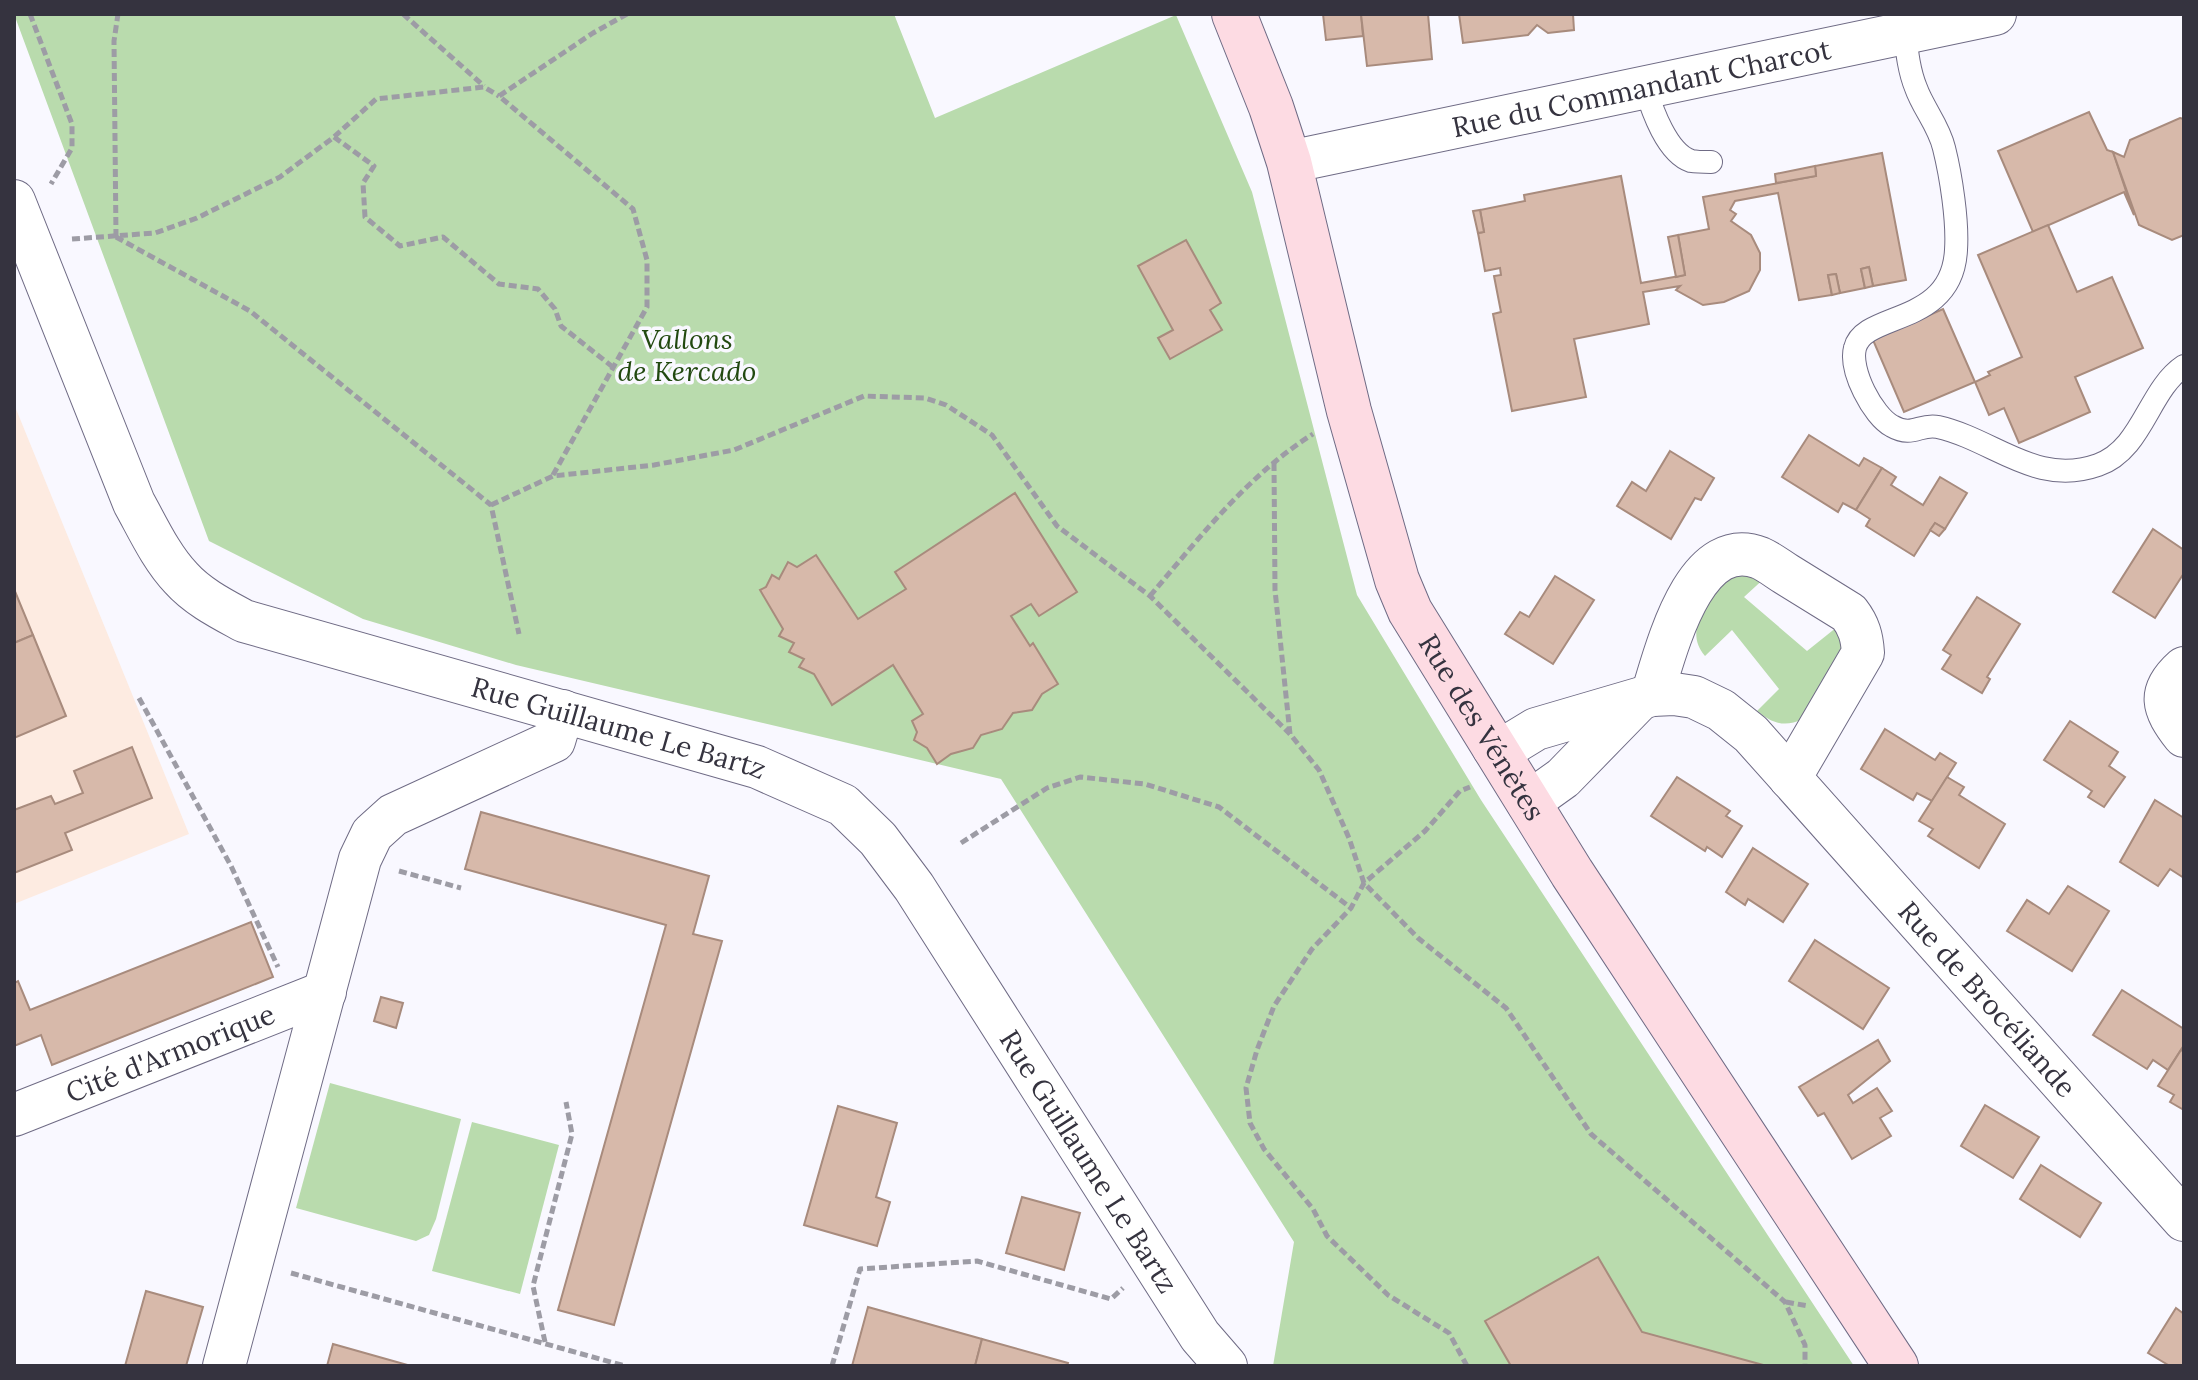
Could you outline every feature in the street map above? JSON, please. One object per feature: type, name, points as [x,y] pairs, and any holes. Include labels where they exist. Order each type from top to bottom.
[{"type":"street","name":"Rue des Vénètes","points":[[1234,14],[1289,162],[1349,411],[1397,580],[1410,611],[1572,873],[1896,1366]]},
{"type":"street","name":"Rue du Commandant Charcot","points":[[1289,162],[1995,14]]},
{"type":"street","name":"Rue Guillaume Le Bartz","points":[[32,192],[134,503],[157,545],[181,579],[208,601],[244,621],[757,767],[843,805],[885,846],[914,887],[1212,1356]]},
{"type":"street","points":[[1510,773],[1563,778],[1645,698],[1692,588],[1717,561],[1735,555],[1759,558],[1849,613],[1858,625],[1862,639],[1863,653],[1790,778]]},
{"type":"street","points":[[2184,668],[2166,686],[2164,697],[2184,736]]},
{"type":"street","name":"Rue de Brocéliande","points":[[1510,773],[1513,743],[1536,729],[1645,698],[1674,694],[1694,697],[1721,710],[1751,734],[2184,1220]]},
{"type":"street","points":[[224,1366],[252,1262],[310,998],[372,834],[393,815],[554,741],[563,711]]},
{"type":"street","name":"Cité d'Armorique","points":[[14,1115],[310,998]]},
{"type":"lane","points":[[1905,34],[1916,89],[1944,146],[1956,251],[1951,275],[1938,295],[1913,313],[1863,332],[1854,348],[1856,369],[1877,415],[1906,433],[1933,426],[2048,471],[2077,471],[2102,464],[2126,446],[2160,393],[2184,366]]},
{"type":"lane","points":[[1646,89],[1663,132],[1680,155],[1692,161],[1711,162]]},
{"type":"path","points":[[30,14],[72,124],[72,148],[32,192]]},
{"type":"path","points":[[116,237],[114,41],[118,14]]},
{"type":"path","points":[[403,14],[484,87],[499,96],[633,209],[647,260],[647,307],[553,476]]},
{"type":"path","points":[[499,96],[627,14]]},
{"type":"path","points":[[116,237],[155,233],[197,218],[280,177],[334,137],[376,99],[484,87]]},
{"type":"path","points":[[334,137],[374,166],[363,183],[365,217],[400,246],[443,237],[499,284],[538,289],[555,309],[561,326],[614,368]]},
{"type":"path","points":[[116,237],[250,311],[491,505],[519,634]]},
{"type":"path","points":[[491,505],[553,476],[654,465],[734,450],[864,396],[925,398],[946,405],[992,435],[1057,526],[1150,596],[1290,734],[1319,770],[1349,838],[1364,883],[1418,938],[1506,1008],[1591,1134],[1785,1302],[1805,1345],[1805,1366]]},
{"type":"path","points":[[1150,596],[1217,517],[1286,451],[1349,411]]},
{"type":"path","points":[[1274,463],[1275,590],[1290,734]]},
{"type":"path","points":[[139,698],[231,866],[310,998]]},
{"type":"path","points":[[1467,1366],[1449,1333],[1388,1295],[1327,1236],[1313,1209],[1264,1149],[1250,1123],[1246,1088],[1274,1006],[1312,949],[1351,908],[1364,883],[1425,831],[1460,791],[1510,773]]},
{"type":"path","points":[[961,843],[1047,788],[1080,777],[1145,784],[1219,807],[1351,908]]},
{"type":"path","points":[[360,859],[461,888]]},
{"type":"path","points":[[545,1343],[533,1286],[572,1134],[566,1102]]},
{"type":"path","points":[[832,1366],[860,1269],[977,1261],[1111,1299],[1154,1261]]},
{"type":"path","points":[[252,1262],[625,1366]]},
{"type":"shaded area","points":[[14,404],[189,834],[14,904]]},
{"type":"green space","name":"Vallons de Kercado","points":[[14,14],[894,14],[935,118],[1176,15],[1252,192],[1357,595],[1481,800],[1854,1366],[1273,1366],[1294,1242],[1001,779],[516,665],[363,619],[209,541]]},
{"type":"green space","points":[[1731,575],[1768,575],[1744,597],[1807,651],[1837,627],[1847,647],[1803,719],[1778,723],[1757,711],[1779,689],[1732,630],[1705,656],[1698,645],[1696,634],[1702,613]]},
{"type":"green space","points":[[330,1083],[461,1119],[436,1219],[429,1235],[416,1241],[296,1208]]},
{"type":"green space","points":[[472,1122],[559,1145],[520,1294],[432,1271]]},
{"type":"building","points":[[1323,14],[1361,14],[1363,36],[1326,40]]},
{"type":"building","points":[[1361,14],[1428,14],[1432,59],[1367,66]]},
{"type":"building","points":[[1459,14],[1573,14],[1574,30],[1548,33],[1537,25],[1528,35],[1463,43]]},
{"type":"building","points":[[2089,112],[2107,150],[2113,152],[2134,215],[2124,192],[2033,232],[1998,151]]},
{"type":"building","points":[[2184,119],[2184,235],[2172,240],[2139,225],[2113,152],[2124,157],[2130,140]]},
{"type":"building","points":[[1882,153],[1906,280],[1873,286],[1869,267],[1861,269],[1865,288],[1840,293],[1836,274],[1828,275],[1832,295],[1799,300],[1778,193],[1735,201],[1730,210],[1736,214],[1731,221],[1751,235],[1760,253],[1760,270],[1749,291],[1724,302],[1703,305],[1676,290],[1680,286],[1643,292],[1649,324],[1574,339],[1586,397],[1512,411],[1493,314],[1501,312],[1494,276],[1501,275],[1500,268],[1485,271],[1478,233],[1484,232],[1480,210],[1525,201],[1524,195],[1621,176],[1641,283],[1685,275],[1678,235],[1709,229],[1703,197],[1816,176],[1815,166]]},
{"type":"building","points":[[1815,166],[1816,176],[1776,183],[1775,174]]},
{"type":"building","points":[[1480,210],[1484,232],[1478,233],[1473,211]]},
{"type":"building","points":[[2048,225],[2077,292],[2112,277],[2143,348],[2075,377],[2090,412],[2019,443],[2004,408],[1989,415],[1975,382],[1990,375],[1988,372],[2022,357],[1978,255]]},
{"type":"building","points":[[1678,235],[1685,275],[1676,277],[1668,237]]},
{"type":"building","points":[[1186,240],[1221,303],[1210,310],[1222,330],[1170,359],[1158,338],[1173,330],[1138,266]]},
{"type":"building","points":[[1869,267],[1873,286],[1865,288],[1861,269]]},
{"type":"building","points":[[1836,274],[1840,293],[1832,295],[1828,275]]},
{"type":"building","points":[[1943,309],[1975,382],[1904,412],[1873,340]]},
{"type":"building","points":[[1809,435],[1859,466],[1864,458],[1882,468],[1856,510],[1843,503],[1838,512],[1782,477]]},
{"type":"building","points":[[1670,451],[1714,478],[1701,500],[1695,498],[1671,539],[1617,506],[1632,482],[1646,491]]},
{"type":"building","points":[[1882,468],[1896,477],[1891,485],[1923,505],[1940,477],[1967,493],[1945,529],[1935,523],[1914,556],[1866,526],[1870,519],[1856,510]]},
{"type":"building","points":[[1015,493],[1077,592],[1039,616],[1031,604],[1011,616],[1030,646],[1033,643],[1058,684],[1042,694],[1032,710],[1013,713],[1002,729],[981,735],[973,748],[951,754],[937,764],[927,748],[914,740],[917,732],[912,721],[923,714],[893,665],[832,705],[814,674],[799,667],[804,659],[789,652],[794,643],[779,636],[783,629],[760,590],[766,587],[772,575],[779,579],[788,562],[797,567],[816,555],[858,619],[906,589],[895,572]]},
{"type":"building","points":[[1935,523],[1945,529],[1939,536],[1930,530]]},
{"type":"building","points":[[2153,529],[2184,550],[2184,573],[2155,618],[2113,592]]},
{"type":"building","points":[[1555,576],[1594,600],[1553,664],[1505,634],[1520,612],[1529,617]]},
{"type":"building","points":[[14,589],[33,635],[14,643]]},
{"type":"building","points":[[1977,597],[2020,624],[1987,677],[1990,679],[1982,693],[1942,669],[1951,655],[1943,650]]},
{"type":"building","points":[[33,635],[66,716],[14,738],[14,643]]},
{"type":"building","points":[[2070,721],[2118,752],[2109,766],[2125,777],[2104,807],[2088,797],[2092,791],[2044,760]]},
{"type":"building","points":[[1885,729],[1935,760],[1940,753],[1956,763],[1932,801],[1917,793],[1913,800],[1861,769]]},
{"type":"building","points":[[132,747],[152,798],[65,833],[72,850],[14,873],[14,810],[51,796],[55,804],[83,793],[74,771]]},
{"type":"building","points":[[1677,777],[1730,811],[1726,816],[1742,826],[1722,857],[1707,847],[1705,851],[1651,816]]},
{"type":"building","points":[[1947,777],[1964,787],[1959,795],[2005,824],[1979,868],[1928,836],[1933,829],[1919,821]]},
{"type":"building","points":[[2155,800],[2184,818],[2184,878],[2170,869],[2158,886],[2120,862]]},
{"type":"building","points":[[481,812],[709,876],[693,934],[722,941],[614,1325],[558,1310],[666,925],[465,869]]},
{"type":"building","points":[[1753,848],[1808,884],[1783,922],[1748,899],[1745,905],[1726,892]]},
{"type":"building","points":[[2068,886],[2109,911],[2072,971],[2007,931],[2027,900],[2049,914]]},
{"type":"building","points":[[251,922],[273,977],[52,1065],[41,1035],[14,1046],[14,983],[18,981],[30,1010]]},
{"type":"building","points":[[1815,940],[1889,988],[1863,1029],[1789,981]]},
{"type":"building","points":[[2122,990],[2184,1029],[2184,1045],[2168,1070],[2153,1060],[2147,1069],[2093,1035]]},
{"type":"building","points":[[381,997],[403,1003],[396,1028],[374,1021]]},
{"type":"building","points":[[1878,1040],[1890,1061],[1848,1095],[1853,1103],[1877,1088],[1892,1111],[1880,1118],[1891,1136],[1852,1159],[1824,1113],[1818,1116],[1799,1087]]},
{"type":"building","points":[[2181,1050],[2184,1052],[2184,1110],[2170,1102],[2174,1095],[2158,1086]]},
{"type":"building","points":[[1985,1105],[2039,1137],[2013,1178],[1961,1146]]},
{"type":"building","points":[[838,1106],[897,1123],[876,1197],[890,1202],[877,1246],[804,1225]]},
{"type":"building","points":[[2041,1165],[2101,1203],[2080,1237],[2020,1199]]},
{"type":"building","points":[[1022,1197],[1080,1213],[1064,1270],[1006,1253]]},
{"type":"building","points":[[1598,1257],[1642,1332],[1767,1366],[1511,1366],[1485,1321]]},
{"type":"building","points":[[146,1291],[203,1307],[186,1366],[125,1366]]},
{"type":"building","points":[[868,1307],[982,1339],[975,1366],[852,1366]]},
{"type":"building","points":[[2176,1308],[2184,1314],[2184,1366],[2170,1366],[2148,1353]]},
{"type":"building","points":[[982,1339],[1068,1363],[1067,1366],[975,1366]]},
{"type":"building","points":[[333,1344],[411,1366],[327,1366]]}]
